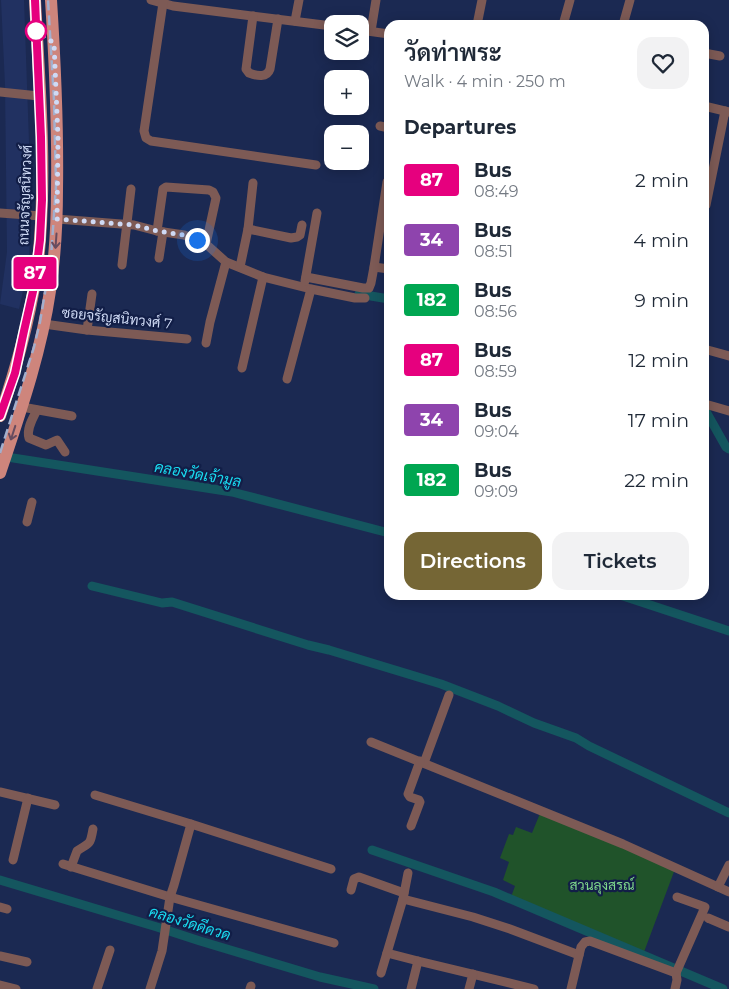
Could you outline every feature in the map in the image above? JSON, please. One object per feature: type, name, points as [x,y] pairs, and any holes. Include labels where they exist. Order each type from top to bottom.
[{"type":"main road","name":"ถนนจรัญสนิทวงศ์","points":[[0,416],[15,373],[34,287],[40,240],[41,137],[35,0]]},
{"type":"main road","points":[[4,462],[31,378],[44,324],[56,242],[58,138],[51,0]]},
{"type":"main road","points":[[27,320],[44,324]]},
{"type":"street","points":[[295,21],[299,0]]},
{"type":"street","points":[[376,0],[371,31],[384,33]]},
{"type":"street","points":[[478,20],[482,0]]},
{"type":"street","points":[[564,20],[570,0]]},
{"type":"street","points":[[624,20],[630,0]]},
{"type":"street","points":[[316,165],[151,141],[146,138],[144,131],[156,1],[205,5],[254,16],[324,25]]},
{"type":"street","points":[[254,16],[246,69],[249,73],[265,76],[270,69],[278,19]]},
{"type":"street","points":[[709,54],[720,56]]},
{"type":"street","points":[[0,92],[39,96]]},
{"type":"street","points":[[709,107],[727,111],[709,192]]},
{"type":"street","points":[[240,267],[248,229],[253,183]]},
{"type":"street","points":[[159,258],[163,189],[166,187],[209,190],[213,192],[216,198],[206,244]]},
{"type":"street","points":[[122,264],[131,189]]},
{"type":"street","points":[[306,277],[369,288],[384,202]]},
{"type":"street","points":[[0,213],[41,216]]},
{"type":"street","points":[[287,379],[307,288],[306,277],[317,213]]},
{"type":"street","points":[[57,219],[134,225],[184,235],[206,244],[226,262],[263,276],[307,288],[365,298]]},
{"type":"street","points":[[248,229],[291,238],[300,235],[302,225]]},
{"type":"street","points":[[206,343],[226,262]]},
{"type":"street","points":[[374,267],[384,268]]},
{"type":"street","points":[[242,368],[263,276]]},
{"type":"street","points":[[87,330],[92,294]]},
{"type":"street","name":"ซอยจรัญสนิทวงศ์ 7","points":[[44,324],[187,339]]},
{"type":"street","points":[[709,350],[729,356]]},
{"type":"street","points":[[709,405],[729,411]]},
{"type":"street","points":[[22,407],[72,416]]},
{"type":"street","points":[[37,410],[28,429],[29,438],[46,445],[57,440],[65,452]]},
{"type":"street","points":[[27,522],[32,502]]},
{"type":"street","points":[[411,826],[420,802],[408,794],[449,695]]},
{"type":"street","points":[[371,742],[623,844],[729,892]]},
{"type":"street","points":[[0,792],[55,805]]},
{"type":"street","points":[[95,795],[331,869]]},
{"type":"street","points":[[13,860],[28,798]]},
{"type":"street","points":[[150,989],[162,951],[170,897],[191,824]]},
{"type":"street","points":[[93,829],[91,842],[77,851],[67,866],[334,944]]},
{"type":"street","points":[[718,887],[729,865]]},
{"type":"street","points":[[381,973],[408,873]]},
{"type":"street","points":[[351,890],[354,879],[359,877],[403,896],[510,929],[580,955]]},
{"type":"street","points":[[675,989],[677,970],[705,907],[677,896]]},
{"type":"street","points":[[708,918],[729,927]]},
{"type":"street","points":[[571,989],[581,947],[585,942],[590,941],[677,970]]},
{"type":"street","points":[[97,989],[110,950]]},
{"type":"street","points":[[387,952],[534,989]]},
{"type":"street","points":[[0,956],[26,962]]},
{"type":"street","points":[[411,989],[418,961]]},
{"type":"street","points":[[469,989],[473,974]]},
{"type":"street","points":[[0,985],[16,989]]},
{"type":"shaded area","points":[[1,0],[24,0],[31,199],[29,264],[19,309],[0,304],[7,252],[5,85]]},
{"type":"green space","name":"สวนลุงสรณ์","points":[[541,811],[675,869],[644,952],[511,897],[515,886],[503,880],[509,862],[500,858],[509,834],[513,835],[516,827],[532,833]]},
{"type":"waterway","points":[[359,294],[384,298]]},
{"type":"waterway","points":[[709,417],[729,449]]},
{"type":"waterway","name":"คลองวัดเจ้ามูล","points":[[0,456],[232,492],[384,532]]},
{"type":"waterway","points":[[92,586],[162,603],[172,602],[441,684],[498,706],[534,723],[576,738],[729,813]]},
{"type":"waterway","name":"คลองวัดเจ้ามูล","points":[[635,600],[729,631]]},
{"type":"waterway","points":[[372,850],[494,892],[723,989]]},
{"type":"waterway","name":"คลองวัดดีดวด","points":[[0,880],[320,977],[374,989]]},
{"type":"railway","points":[[0,453],[34,347],[51,257],[56,186],[54,100],[48,0]]},
{"type":"bus line","name":"87","points":[[0,416],[15,373],[34,287],[40,240],[42,200],[41,137],[35,0]]},
{"type":"route","points":[[36,31],[54,43],[58,138],[57,219],[134,225],[184,235],[197,240]]}]
